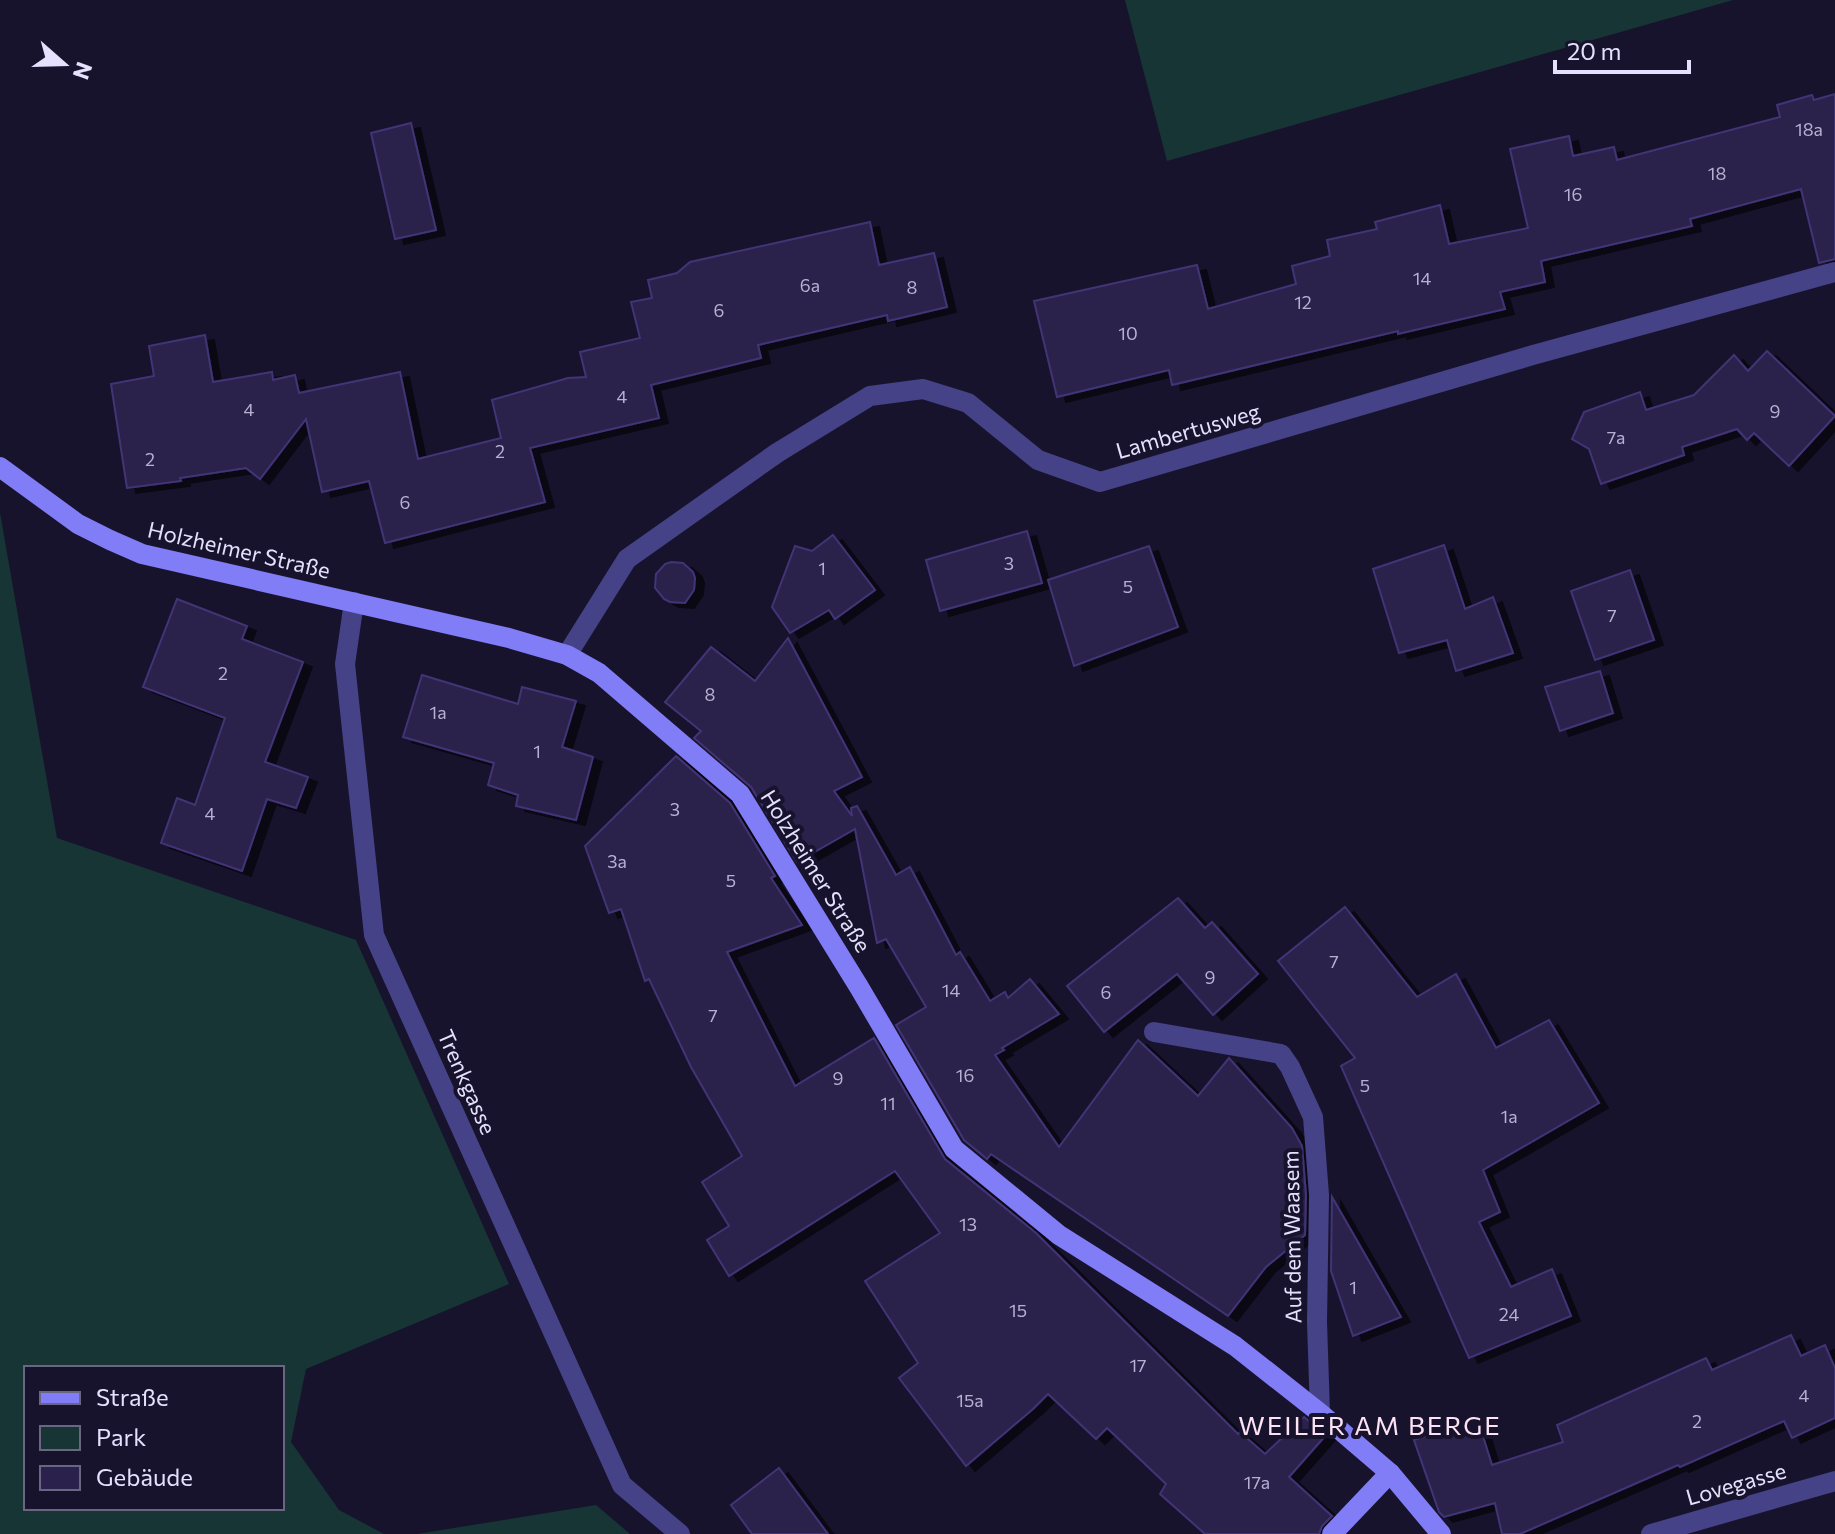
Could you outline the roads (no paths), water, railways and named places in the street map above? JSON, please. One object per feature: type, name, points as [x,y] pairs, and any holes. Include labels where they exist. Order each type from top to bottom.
[{"type":"main road","name":"Holzheimer Straße","points":[[0,467],[78,524],[142,554],[509,638],[567,655],[599,673],[740,794],[954,1149],[1059,1235],[1235,1346],[1320,1413],[1390,1473],[1441,1534]]},
{"type":"main road","points":[[1332,1534],[1390,1473]]},
{"type":"street","name":"Lambertusweg","points":[[567,655],[627,559],[777,453],[870,396],[923,389],[968,403],[1038,460],[1100,482],[1533,355],[1835,272]]},
{"type":"street","name":"Trenkgasse","points":[[354,602],[345,664],[374,935],[622,1485],[680,1534]]},
{"type":"street","name":"Auf dem Waasem","points":[[1154,1032],[1281,1054],[1313,1117],[1319,1195],[1317,1322],[1320,1413]]},
{"type":"street","name":"Lovegasse","points":[[1651,1534],[1835,1481]]},
{"type":"district","name":"WEILER AM BERGE","points":[[1370,1426]]}]
